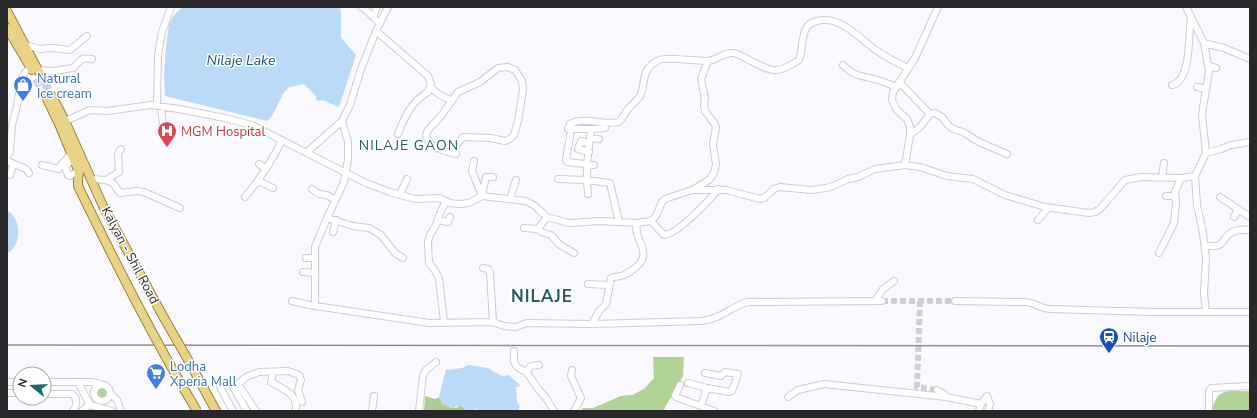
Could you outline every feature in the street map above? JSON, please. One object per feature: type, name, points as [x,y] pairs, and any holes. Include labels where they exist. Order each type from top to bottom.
[{"type":"main road","points":[[7,11],[25,45],[35,71]]},
{"type":"main road","points":[[7,28],[10,38],[35,71]]},
{"type":"main road","name":"Kalyan - Shil Road","points":[[49,98],[91,179],[103,206],[216,411]]},
{"type":"main road","name":"Kalyan - Shil Road","points":[[62,122],[78,174],[78,186],[132,295],[197,411]]},
{"type":"street","points":[[164,135],[159,106],[158,55],[162,32],[171,7]]},
{"type":"street","points":[[361,7],[379,23]]},
{"type":"street","points":[[373,17],[377,7]]},
{"type":"street","points":[[307,152],[342,121],[350,105],[361,69],[379,23],[388,7]]},
{"type":"street","points":[[905,165],[910,127],[907,119],[896,109],[892,100],[893,92],[915,58],[938,7]]},
{"type":"street","points":[[1186,7],[1204,44],[1209,71],[1202,119],[1206,153],[1195,176],[1197,205],[1203,233],[1206,258],[1204,294],[1206,312]]},
{"type":"street","points":[[1172,85],[1179,83],[1186,66],[1191,18]]},
{"type":"street","points":[[568,129],[570,124],[581,121],[619,122],[640,95],[646,72],[658,60],[664,58],[708,61],[724,54],[731,53],[738,54],[759,65],[774,70],[783,70],[799,60],[807,26],[812,22],[827,19],[838,22],[885,56],[908,68]]},
{"type":"street","points":[[376,31],[428,76],[431,84],[428,92],[419,97],[406,114],[398,134]]},
{"type":"street","points":[[25,45],[40,49],[52,48],[70,50],[88,36]]},
{"type":"street","points":[[1204,44],[1224,48],[1250,59]]},
{"type":"street","points":[[7,157],[10,151],[10,122],[17,106],[21,80],[26,71],[73,68],[80,60],[87,58],[92,59]]},
{"type":"street","points":[[692,190],[712,178],[716,169],[713,144],[716,127],[705,111],[705,98],[701,79],[708,61]]},
{"type":"street","points":[[1208,65],[1216,68]]},
{"type":"street","points":[[843,66],[851,73],[858,76],[897,84],[930,114],[932,113],[938,115],[953,128],[1007,154]]},
{"type":"street","points":[[508,67],[515,70],[522,81],[523,90],[518,122],[514,134],[510,139],[505,141],[463,137],[453,153],[432,146],[428,143],[426,135],[428,130],[452,101],[458,92],[480,82],[498,68],[508,67]]},
{"type":"street","points":[[430,87],[440,95],[452,101]]},
{"type":"street","points":[[1197,87],[1206,89]]},
{"type":"street","points":[[62,122],[90,110],[107,111],[151,105],[225,118],[252,125],[345,172],[372,181],[390,192],[415,199],[439,198],[459,204],[469,203],[482,196],[526,201],[532,203],[547,217],[570,223],[600,221],[637,223],[651,221],[656,216],[665,198],[692,190],[719,189],[760,199],[764,198],[774,189],[780,187],[811,190],[826,188],[875,169],[905,165],[947,176],[973,179],[1005,196],[1048,208],[1089,213],[1100,209],[1125,180],[1141,177],[1181,178],[1195,176]]},
{"type":"street","points":[[910,134],[921,126],[930,114]]},
{"type":"street","points":[[315,306],[315,247],[344,182],[348,159],[348,142],[342,121]]},
{"type":"street","points":[[594,165],[567,162],[566,159],[571,131],[573,129],[605,128]]},
{"type":"street","points":[[588,194],[588,152],[591,129]]},
{"type":"street","points":[[588,152],[578,149],[581,141],[599,139]]},
{"type":"street","points":[[245,197],[259,181],[274,158],[282,140]]},
{"type":"street","points":[[1206,153],[1231,145],[1250,142]]},
{"type":"street","points":[[106,180],[119,172],[118,154],[121,149]]},
{"type":"street","points":[[42,165],[58,172],[61,165],[72,156]]},
{"type":"street","points":[[7,161],[13,165],[26,169],[29,173]]},
{"type":"street","points":[[474,161],[472,171],[482,196]]},
{"type":"street","points":[[570,169],[571,162]]},
{"type":"street","points":[[1158,184],[1164,163]]},
{"type":"street","points":[[259,164],[266,169]]},
{"type":"street","points":[[10,175],[13,165]]},
{"type":"street","points":[[482,196],[486,177],[493,177]]},
{"type":"street","points":[[1158,253],[1174,223],[1176,188],[1181,178]]},
{"type":"street","points":[[91,179],[106,180],[113,184],[120,194],[137,190],[180,208]]},
{"type":"street","points":[[400,194],[407,179]]},
{"type":"street","points":[[510,199],[516,180]]},
{"type":"street","points":[[558,180],[610,183],[619,222]]},
{"type":"street","points":[[259,181],[274,188]]},
{"type":"street","points":[[587,182],[597,184]]},
{"type":"street","points":[[312,189],[318,194],[327,195],[335,200]]},
{"type":"street","points":[[651,221],[664,235],[675,232],[706,204],[719,189]]},
{"type":"street","points":[[1166,196],[1175,196]]},
{"type":"street","points":[[1220,197],[1250,217]]},
{"type":"street","points":[[444,322],[439,278],[429,263],[429,238],[446,201]]},
{"type":"street","points":[[1038,220],[1048,208]]},
{"type":"street","points":[[1234,217],[1238,209]]},
{"type":"street","points":[[438,220],[448,222],[450,217]]},
{"type":"street","points":[[538,229],[547,217]]},
{"type":"street","points":[[327,218],[353,226],[369,228],[382,235],[396,253],[403,258]]},
{"type":"street","points":[[334,232],[336,220]]},
{"type":"street","points":[[592,324],[599,311],[606,304],[611,278],[633,270],[641,263],[643,258],[643,248],[636,230],[637,223]]},
{"type":"street","points":[[524,228],[538,229],[540,232],[551,235],[560,245],[574,253]]},
{"type":"street","points":[[1205,246],[1222,244],[1226,236],[1233,232],[1250,230]]},
{"type":"street","points":[[306,258],[315,258]]},
{"type":"street","points":[[483,268],[490,272],[493,322]]},
{"type":"street","points":[[303,272],[315,273]]},
{"type":"street","points":[[875,301],[883,289],[894,281]]},
{"type":"street","points":[[588,284],[609,285]]},
{"type":"street","points":[[292,301],[315,306],[429,323],[493,322],[504,326],[516,327],[527,324],[702,321],[719,317],[740,304],[747,302],[882,301]]},
{"type":"street","points":[[955,301],[1026,302],[1033,303],[1047,309],[1250,312]]},
{"type":"street","points":[[506,354],[514,353],[514,362],[517,367],[526,372],[554,411]]},
{"type":"street","points":[[419,411],[423,374],[436,362]]},
{"type":"street","points":[[526,372],[531,366],[539,365]]},
{"type":"street","points":[[572,370],[571,376],[581,398],[574,411]]},
{"type":"street","points":[[233,411],[222,390],[259,372],[288,371],[299,375],[301,380],[298,390],[302,402]]},
{"type":"street","points":[[273,372],[271,382],[288,391],[297,403],[295,411]]},
{"type":"street","points":[[688,383],[730,392],[732,391],[738,374],[725,372],[721,376],[705,373]]},
{"type":"street","points":[[52,382],[92,382],[104,385],[117,400],[121,411]]},
{"type":"street","points":[[78,382],[101,402],[109,398],[110,392]]},
{"type":"street","points":[[78,382],[89,408]]},
{"type":"street","points":[[788,397],[798,390],[824,384],[946,397],[981,404]]},
{"type":"street","points":[[89,408],[97,387],[104,385]]},
{"type":"street","points":[[235,385],[247,411]]},
{"type":"street","points":[[235,385],[256,411]]},
{"type":"street","points":[[680,385],[675,396],[676,397],[714,411]]},
{"type":"street","points":[[1208,411],[1211,388],[1250,386]]},
{"type":"street","points":[[701,406],[707,388]]},
{"type":"street","points":[[937,390],[946,397]]},
{"type":"street","points":[[52,394],[72,394],[75,396],[76,407],[73,411]]},
{"type":"street","points":[[372,411],[374,396]]},
{"type":"street","points":[[979,411],[981,404],[987,396],[990,404],[988,411]]},
{"type":"street","points":[[105,401],[112,411]]},
{"type":"street","points":[[82,411],[85,408],[89,408],[112,411]]},
{"type":"green space","points":[[653,357],[684,357],[683,376],[664,409],[666,411],[580,411],[583,408],[593,408],[621,396],[632,395],[644,389],[654,378]]},
{"type":"green space","points":[[100,387],[104,387],[108,393],[104,399],[100,399],[96,395],[96,391]]},
{"type":"green space","points":[[1230,391],[1250,391],[1250,411],[1212,411],[1217,397],[1221,394]]},
{"type":"green space","points":[[425,396],[435,399],[439,397],[443,404],[456,408],[461,405],[467,411],[424,411]]},
{"type":"water","name":"Nilaje Lake","points":[[183,7],[340,7],[341,38],[356,55],[339,107],[322,100],[317,101],[316,96],[304,84],[289,87],[283,94],[272,116],[267,121],[165,96],[164,77],[169,24],[174,15]]},
{"type":"water","points":[[7,210],[12,214],[18,226],[18,238],[12,250],[7,254]]},
{"type":"water","points":[[468,365],[488,368],[502,376],[509,375],[521,386],[516,387],[517,402],[520,406],[518,411],[480,411],[476,409],[474,411],[467,411],[461,405],[451,408],[442,404],[439,397],[446,370],[462,368]]},
{"type":"tunnel","points":[[39,72],[52,96]]},
{"type":"tunnel","points":[[36,79],[47,99]]},
{"type":"tunnel","points":[[882,301],[955,301]]},
{"type":"tunnel","points":[[920,301],[917,387],[937,390]]},
{"type":"railway","points":[[7,345],[1250,346]]},
{"type":"place","name":"Natural Ice cream","points":[[23,102]]},
{"type":"place","name":"MGM Hospital","points":[[167,148]]},
{"type":"place","name":"Nilaje","points":[[1109,354]]},
{"type":"place","name":"Lodha Xperia Mall","points":[[156,390]]},
{"type":"district","name":"NILAJE GAON","points":[[409,145]]},
{"type":"district","name":"NILAJE","points":[[542,296]]}]
